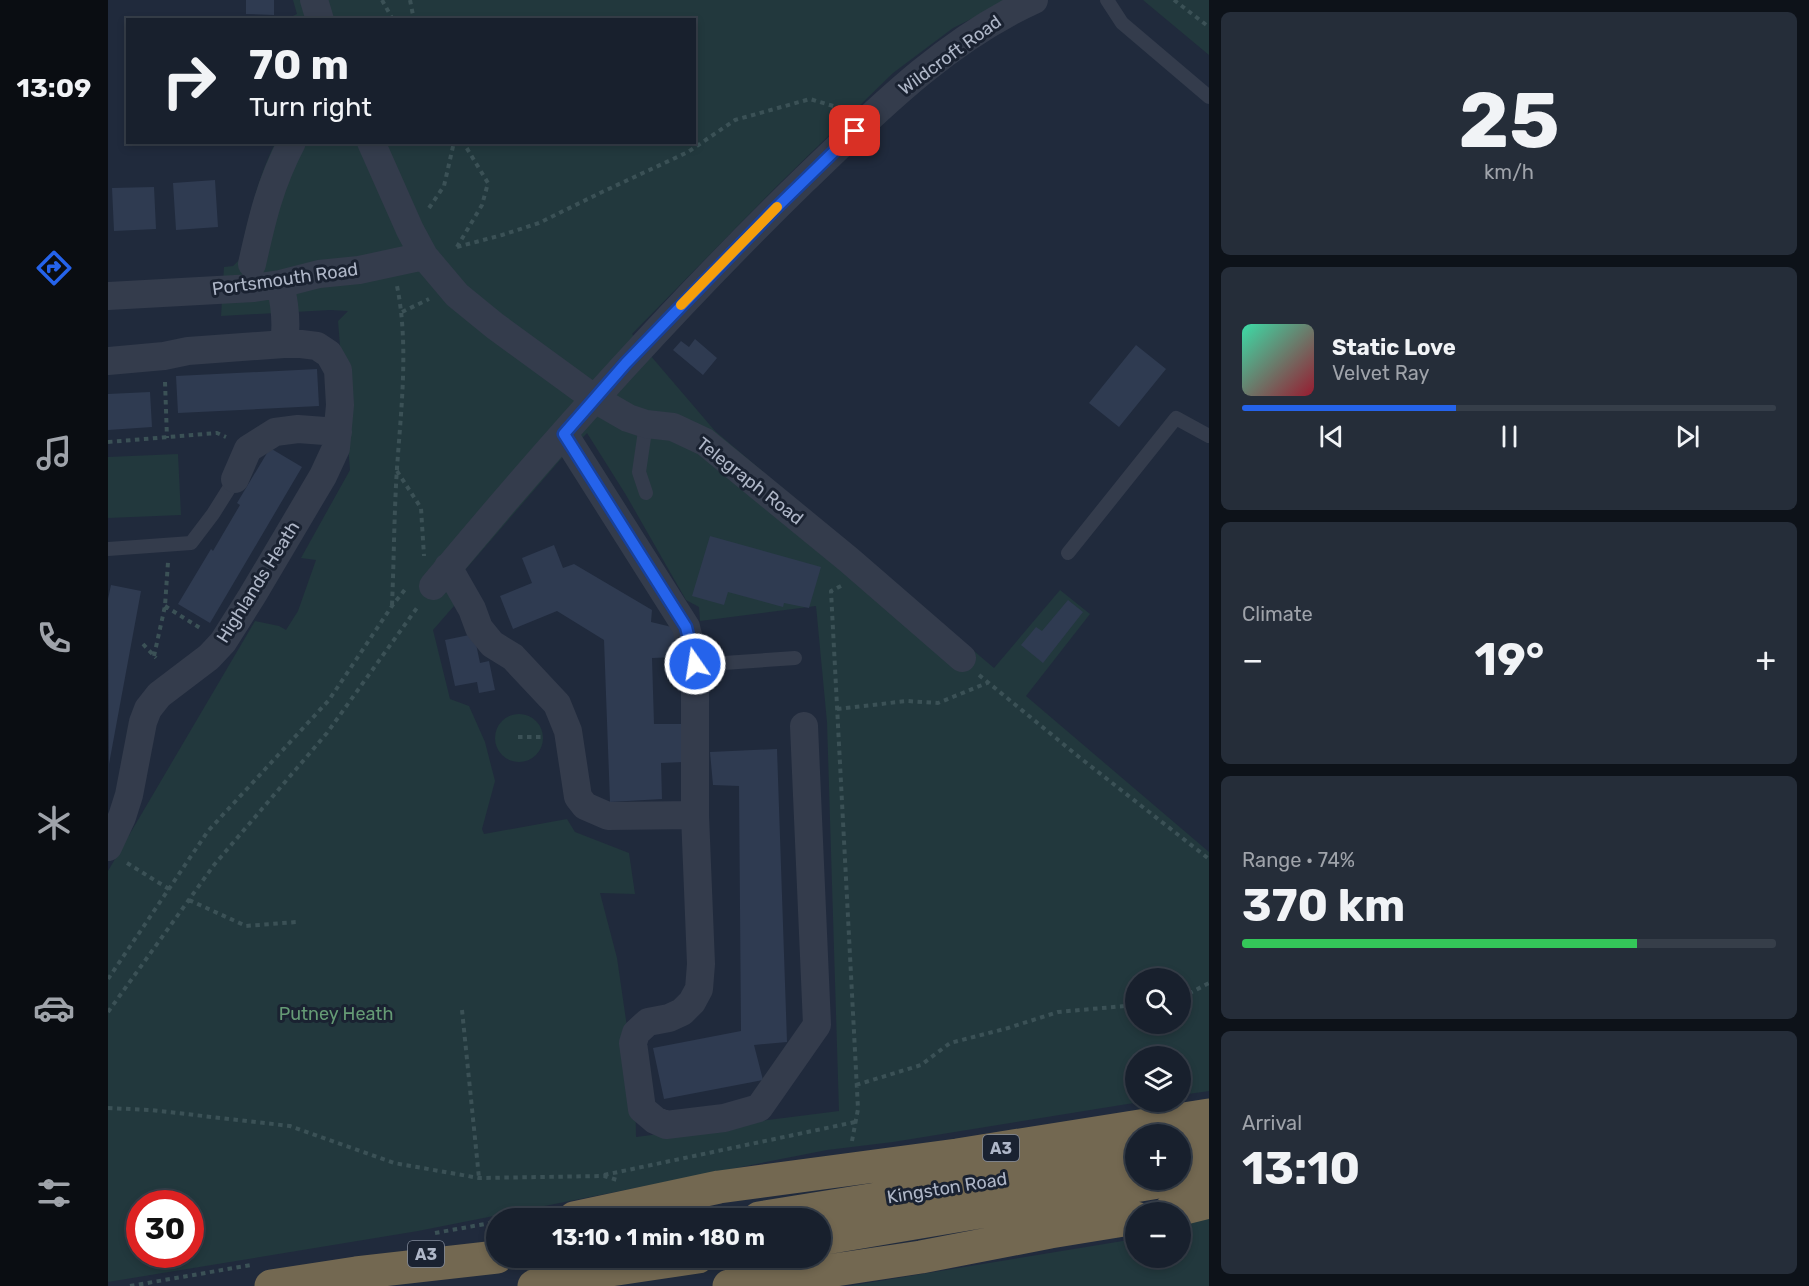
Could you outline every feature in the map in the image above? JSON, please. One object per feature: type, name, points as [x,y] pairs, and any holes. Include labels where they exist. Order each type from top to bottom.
[{"type":"highway","name":"A3","points":[[620,1208],[719,1187],[957,1155],[1209,1115]]},
{"type":"highway","points":[[1191,1148],[1209,1145]]},
{"type":"highway","name":"Kingston Road","points":[[821,1208],[1125,1159]]},
{"type":"highway","name":"Kingston Road","points":[[1191,1176],[1209,1173]]},
{"type":"highway","name":"Kingston Road","points":[[831,1237],[1125,1188]]},
{"type":"highway","points":[[1191,1206],[1209,1202]]},
{"type":"highway","points":[[1191,1214],[1209,1213]]},
{"type":"highway","points":[[729,1286],[921,1257],[1125,1220]]},
{"type":"highway","name":"A3","points":[[356,1273],[486,1238]]},
{"type":"highway","name":"A3","points":[[271,1286],[356,1273],[486,1258]]},
{"type":"highway","points":[[534,1286],[624,1268]]},
{"type":"street","points":[[314,0],[319,18]]},
{"type":"street","name":"Wildcroft Road","points":[[431,578],[626,363],[774,210],[870,117],[928,66],[1017,7],[1034,0]]},
{"type":"street","points":[[252,264],[264,211],[278,169],[291,144]]},
{"type":"street","name":"Telegraph Road","points":[[372,144],[410,230],[429,262],[457,295],[595,399],[628,418],[646,424],[674,427],[705,442],[864,573],[962,658]]},
{"type":"street","name":"Portsmouth Road","points":[[108,296],[254,288],[319,274],[359,270],[393,263],[429,262]]},
{"type":"street","points":[[280,284],[285,314],[284,344]]},
{"type":"street","name":"Highlands Heath","points":[[108,361],[164,356],[188,351],[301,344],[317,346],[329,354],[338,370],[340,382],[336,448],[323,476],[223,642],[209,657],[159,695],[148,709],[143,722],[129,795],[122,817],[116,854]]},
{"type":"street","points":[[235,479],[248,449],[275,432],[298,429],[338,432]]},
{"type":"street","points":[[564,434],[686,627],[695,664],[695,815],[701,964],[699,989],[692,1002],[682,1012],[669,1018],[648,1022],[636,1033],[633,1042],[642,1109],[666,1125],[724,1118],[759,1108],[817,1025],[804,726]]},
{"type":"street","points":[[431,578],[465,596],[479,628],[492,644],[513,657],[557,704],[568,731],[578,797],[585,806],[608,816],[695,815]]},
{"type":"lane","points":[[1107,0],[1122,23],[1209,97]]},
{"type":"lane","points":[[1068,553],[1176,418],[1209,436]]},
{"type":"lane","points":[[646,424],[639,472],[646,493]]},
{"type":"lane","points":[[108,549],[191,543],[235,479]]},
{"type":"lane","points":[[695,664],[795,658]]},
{"type":"path","points":[[382,0],[392,18]]},
{"type":"path","points":[[410,0],[414,18]]},
{"type":"path","points":[[1174,0],[1209,27]]},
{"type":"path","points":[[429,262],[458,247],[539,223],[688,152],[735,120],[810,99],[870,117]]},
{"type":"path","points":[[410,230],[419,224],[444,186],[454,144]]},
{"type":"path","points":[[458,247],[482,206],[488,183],[464,144]]},
{"type":"path","points":[[392,606],[397,471],[402,411],[402,312],[393,263]]},
{"type":"path","points":[[164,356],[167,438]]},
{"type":"path","points":[[108,442],[217,433],[248,449]]},
{"type":"path","points":[[397,471],[421,508],[424,566],[431,578]]},
{"type":"path","points":[[154,656],[165,606],[168,582],[168,545]]},
{"type":"path","points":[[851,1145],[858,1109],[831,591],[864,573]]},
{"type":"path","points":[[108,979],[208,831],[329,700],[392,606],[431,578]]},
{"type":"path","points":[[108,1012],[214,865],[327,733],[431,578]]},
{"type":"path","points":[[165,606],[223,642]]},
{"type":"path","points":[[962,658],[987,683],[1209,859]]},
{"type":"path","points":[[837,709],[907,701],[938,703],[987,683]]},
{"type":"path","points":[[116,854],[169,889]]},
{"type":"path","points":[[189,900],[246,926],[296,922]]},
{"type":"path","points":[[1191,992],[1209,983]]},
{"type":"path","points":[[856,1085],[921,1065],[950,1043],[1058,1012],[1125,1006]]},
{"type":"path","points":[[462,1010],[478,1178]]},
{"type":"path","points":[[108,1108],[151,1110],[290,1126],[394,1163],[478,1178],[600,1176],[855,1122]]},
{"type":"path","points":[[600,1176],[623,1182]]},
{"type":"green space","name":"Putney Heath","points":[[293,0],[1009,0],[953,28],[893,73],[778,185],[632,334],[715,431],[994,668],[1060,590],[1090,614],[1026,696],[1209,852],[1209,1091],[1191,1094],[1191,1046],[1125,1046],[1125,1104],[893,1142],[827,1150],[534,1208],[486,1208],[486,1218],[204,1266],[204,1190],[126,1190],[126,1268],[193,1268],[108,1282],[108,871],[255,621],[279,626],[286,630],[298,611],[316,560],[301,558],[350,470],[338,321],[348,311],[221,316],[224,267],[233,266],[239,260],[258,185],[275,144],[696,144],[696,18],[288,18],[297,14]],"holes":[[[587,433],[626,495],[686,600],[699,607],[700,621],[816,606],[827,722],[839,1111],[636,1137],[635,1082],[617,958],[600,893],[635,894],[629,853],[575,832],[567,819],[484,834],[482,829],[495,781],[485,742],[469,706],[450,699],[433,630],[460,599],[447,591],[560,460]]]},
{"type":"green space","points":[[1143,0],[1209,0],[1209,55]]},
{"type":"green space","points":[[178,454],[181,515],[108,518],[108,457]]},
{"type":"green space","points":[[514,714],[524,714],[536,721],[543,733],[543,743],[536,755],[524,762],[514,762],[499,751],[495,743],[495,733],[506,718]]},
{"type":"green space","points":[[1209,1218],[1209,1286],[849,1286],[1125,1241],[1125,1268],[1191,1268],[1191,1221]]},
{"type":"building","points":[[246,0],[274,0],[274,15],[246,14]]},
{"type":"building","points":[[215,180],[218,227],[176,230],[173,183]]},
{"type":"building","points":[[154,187],[156,229],[114,231],[112,188]]},
{"type":"building","points":[[695,339],[717,358],[703,375],[673,350],[681,341],[689,347]]},
{"type":"building","points":[[1136,345],[1166,369],[1119,427],[1089,403]]},
{"type":"building","points":[[317,369],[319,406],[178,413],[176,376]]},
{"type":"building","points":[[150,392],[152,427],[108,430],[108,394]]},
{"type":"building","points":[[270,448],[302,467],[210,623],[178,604],[211,549],[213,551],[240,505],[237,503]]},
{"type":"building","points":[[710,536],[821,567],[809,608],[784,603],[783,607],[728,592],[724,605],[692,596]]},
{"type":"building","points":[[554,545],[563,568],[574,564],[652,610],[651,622],[676,628],[677,657],[652,658],[654,724],[683,724],[684,762],[661,763],[662,799],[610,802],[604,640],[557,611],[513,629],[500,596],[532,583],[522,558]]},
{"type":"building","points":[[111,585],[141,591],[109,764],[108,599]]},
{"type":"building","points":[[1068,600],[1083,612],[1043,663],[1021,645],[1036,627],[1042,631]]},
{"type":"building","points":[[474,634],[480,663],[489,661],[495,690],[479,693],[477,682],[455,686],[445,640]]},
{"type":"building","points":[[777,749],[787,1042],[754,1045],[763,1080],[664,1099],[653,1048],[741,1031],[739,786],[713,785],[710,752]]},
{"type":"slow traffic","points":[[681,305],[777,207]]},
{"type":"route","points":[[695,664],[686,627],[564,434],[626,363],[774,210],[855,131]]}]
